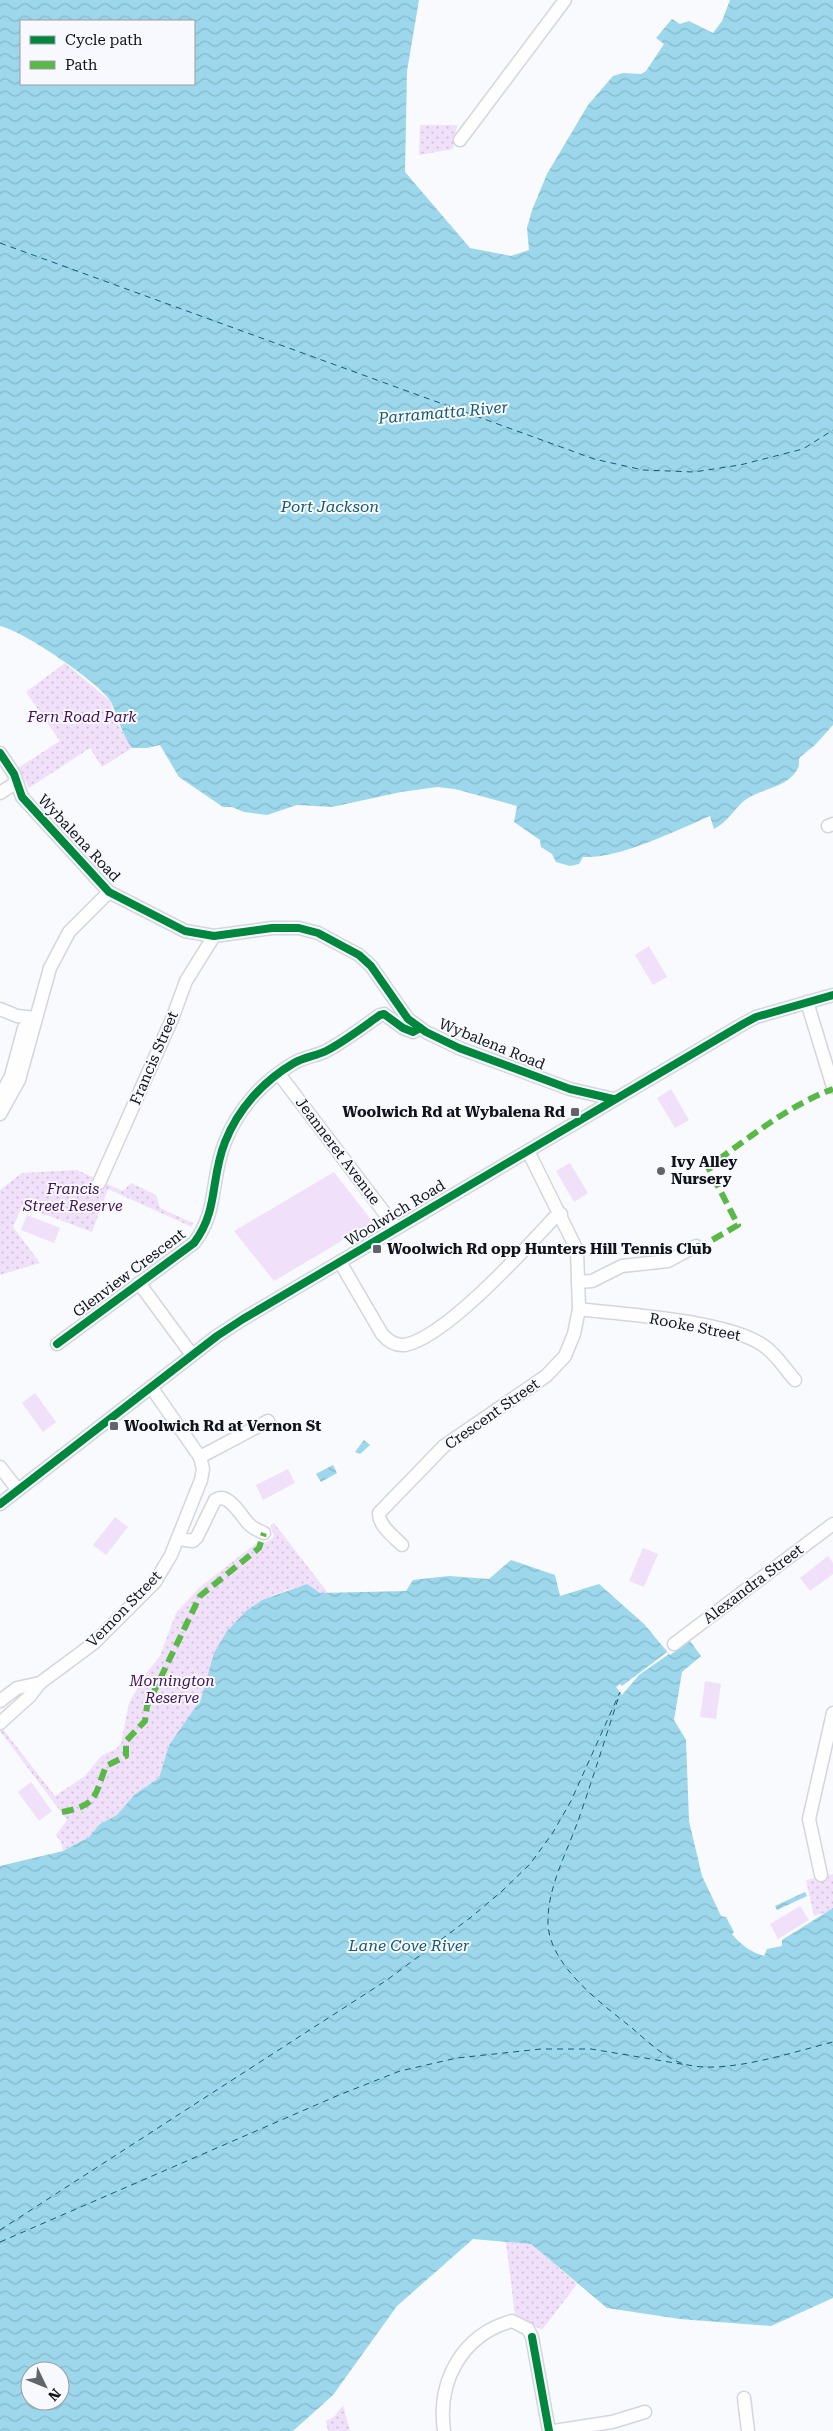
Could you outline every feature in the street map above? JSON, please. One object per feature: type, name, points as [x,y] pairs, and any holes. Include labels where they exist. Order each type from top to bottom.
[{"type":"street","points":[[460,140],[564,0]]},
{"type":"street","name":"Wybalena Road","points":[[0,753],[17,782],[22,797],[109,892],[178,928],[214,936],[272,928],[299,928],[318,933],[359,955],[371,966],[408,1019],[420,1028],[460,1048],[563,1086],[613,1099]]},
{"type":"street","points":[[0,793],[17,782]]},
{"type":"street","points":[[0,1114],[19,1080],[50,968],[69,932],[109,892]]},
{"type":"street","name":"Francis Street","points":[[99,1183],[172,1019],[186,981],[214,936]]},
{"type":"street","name":"Woolwich Road","points":[[0,1504],[192,1355],[243,1319],[528,1152],[613,1099],[756,1017],[833,995]]},
{"type":"street","points":[[807,1002],[833,1087]]},
{"type":"street","points":[[0,1009],[17,1016],[35,1018]]},
{"type":"street","name":"Glenview Crescent","points":[[57,1344],[194,1243],[210,1214],[215,1176],[230,1130],[254,1094],[295,1062],[326,1051],[380,1015],[384,1014],[403,1028],[413,1032],[420,1028]]},
{"type":"street","points":[[0,1097],[11,1076],[24,1028],[35,1018]]},
{"type":"street","name":"Jeanneret Avenue","points":[[279,1074],[396,1228]]},
{"type":"street","name":"Crescent Street","points":[[402,1545],[386,1529],[379,1518],[379,1513],[444,1446],[503,1408],[546,1376],[565,1356],[574,1334],[579,1309],[576,1250],[561,1214],[528,1152]]},
{"type":"street","points":[[340,1262],[382,1334],[392,1343],[404,1345],[435,1330],[475,1298],[554,1218],[561,1214]]},
{"type":"street","points":[[578,1282],[592,1281],[622,1266],[668,1261],[696,1246]]},
{"type":"street","points":[[138,1283],[192,1355]]},
{"type":"street","name":"Rooke Street","points":[[579,1309],[677,1321],[737,1334],[764,1346],[795,1380]]},
{"type":"street","points":[[151,1387],[200,1457],[268,1421]]},
{"type":"street","name":"Vernon Street","points":[[0,1723],[30,1696],[40,1683],[94,1643],[134,1604],[162,1573],[178,1540],[201,1480],[203,1469],[200,1457]]},
{"type":"street","points":[[0,1466],[18,1490]]},
{"type":"street","points":[[178,1540],[192,1541],[197,1537],[215,1500],[219,1497],[225,1498],[230,1502],[252,1527],[264,1533]]},
{"type":"street","name":"Alexandra Street","points":[[674,1644],[833,1524]]},
{"type":"street","name":"Vernon Street","points":[[0,1701],[17,1688],[40,1683]]},
{"type":"street","points":[[821,1875],[809,1819],[833,1713]]},
{"type":"street","points":[[444,2431],[442,2403],[446,2382],[456,2362],[473,2340],[512,2321],[523,2325],[532,2337],[550,2431]]},
{"type":"street","points":[[744,2398],[748,2431]]},
{"type":"street","points":[[554,2431],[612,2422],[645,2412]]},
{"type":"green space","points":[[420,125],[457,125],[453,149],[419,155]]},
{"type":"green space","name":"Fern Road Park","points":[[65,663],[110,701],[118,724],[132,748],[102,767],[90,748],[29,788],[18,768],[60,741],[26,692]]},
{"type":"green space","points":[[649,946],[667,977],[653,985],[635,955]]},
{"type":"green space","points":[[671,1089],[689,1120],[675,1128],[657,1098]]},
{"type":"green space","points":[[570,1163],[588,1193],[574,1202],[556,1171]]},
{"type":"green space","name":"Francis Street Reserve","points":[[77,1170],[123,1191],[131,1183],[156,1195],[160,1208],[193,1223],[192,1227],[108,1189],[92,1232],[22,1206],[13,1227],[40,1263],[0,1275],[0,1190],[22,1173]]},
{"type":"green space","points":[[334,1172],[372,1223],[274,1281],[234,1231]]},
{"type":"green space","points":[[27,1215],[60,1228],[54,1243],[21,1230]]},
{"type":"green space","points":[[35,1393],[56,1422],[43,1432],[22,1403]]},
{"type":"green space","points":[[288,1469],[295,1483],[263,1500],[256,1485]]},
{"type":"green space","points":[[115,1517],[128,1527],[106,1555],[93,1545]]},
{"type":"green space","name":"Mornington Reserve","points":[[274,1523],[328,1593],[320,1593],[301,1586],[262,1600],[239,1618],[218,1646],[201,1699],[169,1745],[159,1778],[135,1794],[117,1815],[100,1824],[89,1837],[63,1851],[61,1842],[56,1835],[67,1820],[0,1731],[2,1728],[55,1796],[85,1776],[101,1756],[116,1749],[121,1743],[129,1703],[145,1675],[160,1656],[176,1613],[199,1588],[259,1541],[264,1543],[272,1539],[274,1535],[270,1526]]},
{"type":"green space","points":[[643,1548],[658,1554],[644,1587],[629,1581]]},
{"type":"green space","points":[[828,1556],[833,1563],[833,1574],[810,1591],[800,1578]]},
{"type":"green space","points":[[705,1681],[721,1684],[716,1719],[700,1717]]},
{"type":"green space","points":[[31,1782],[52,1811],[39,1821],[18,1792]]},
{"type":"green space","points":[[833,1874],[833,1910],[814,1916],[806,1880]]},
{"type":"green space","points":[[800,1906],[809,1920],[778,1939],[770,1924]]},
{"type":"green space","points":[[506,2242],[531,2244],[577,2284],[542,2330],[515,2315]]},
{"type":"green space","points":[[343,2405],[350,2431],[328,2431],[326,2421],[334,2417]]},
{"type":"water","name":"Port Jackson","points":[[0,0],[419,0],[407,71],[405,172],[470,248],[511,256],[529,250],[527,228],[532,210],[547,174],[588,105],[613,76],[623,73],[641,74],[646,71],[664,44],[656,38],[672,19],[680,24],[689,21],[713,33],[722,21],[730,0],[833,0],[833,725],[815,745],[800,757],[798,768],[788,780],[745,800],[723,823],[714,829],[710,816],[647,843],[613,854],[583,857],[579,864],[570,866],[556,862],[552,854],[541,847],[540,840],[514,822],[517,806],[455,789],[437,787],[401,792],[332,807],[297,805],[267,815],[244,812],[232,807],[223,807],[179,777],[160,745],[147,748],[132,748],[125,737],[111,702],[93,683],[60,658],[10,629],[0,626]]},
{"type":"water","points":[[364,1440],[370,1445],[360,1454],[355,1452]]},
{"type":"water","points":[[333,1465],[337,1473],[321,1482],[316,1474]]},
{"type":"water","name":"Lane Cove River","points":[[511,1560],[555,1575],[560,1596],[599,1584],[644,1624],[670,1655],[690,1641],[701,1656],[682,1672],[674,1720],[686,1740],[689,1821],[702,1876],[721,1916],[726,1917],[734,1932],[732,1934],[739,1942],[764,1956],[767,1949],[782,1946],[782,1940],[833,1908],[833,2298],[771,2326],[680,2319],[607,2308],[531,2244],[473,2239],[397,2306],[333,2395],[293,2431],[0,2431],[0,1866],[63,1851],[89,1837],[100,1824],[117,1815],[135,1794],[159,1778],[169,1745],[201,1699],[214,1653],[227,1631],[246,1611],[262,1600],[307,1584],[320,1593],[406,1591],[413,1580],[449,1576],[489,1579]]},
{"type":"water","points":[[805,1892],[807,1896],[777,1910],[775,1906]]},
{"type":"pier","points":[[667,1652],[669,1654],[639,1675],[622,1695],[616,1687],[620,1684],[622,1686]]},
{"type":"ferry route","points":[[0,243],[594,459],[643,470],[694,472],[740,465],[803,449],[833,430]]},
{"type":"ferry route","points":[[0,2230],[387,1980],[470,1918],[501,1892],[530,1864],[552,1834],[571,1801],[620,1692]]},
{"type":"ferry route","points":[[618,1699],[579,1818],[555,1880],[549,1905],[549,1935],[565,1966],[591,1994],[651,2045],[673,2060],[688,2065],[722,2067],[760,2061],[833,2042]]},
{"type":"ferry route","points":[[0,2242],[339,2095],[400,2071],[457,2058],[541,2049],[591,2049],[687,2065]]},
{"type":"marked path","points":[[696,1246],[702,1246],[738,1225],[708,1167],[753,1134],[800,1104],[833,1089]]},
{"type":"marked path","points":[[62,1812],[89,1803],[96,1792],[106,1766],[126,1756],[126,1741],[145,1721],[147,1706],[200,1596],[259,1548],[264,1533]]},
{"type":"cycle path","points":[[0,753],[14,774],[22,797],[109,892],[185,931],[214,936],[272,928],[299,928],[318,933],[359,955],[371,966],[408,1019],[426,1032],[459,1048],[570,1089],[613,1099]]},
{"type":"cycle path","points":[[0,1504],[217,1336],[243,1319],[743,1024],[756,1017],[833,995]]},
{"type":"cycle path","points":[[57,1344],[194,1243],[202,1231],[211,1206],[220,1156],[230,1130],[244,1107],[272,1078],[298,1061],[333,1047],[380,1015],[384,1014],[403,1028],[413,1032],[420,1028]]},
{"type":"cycle path","points":[[532,2337],[549,2431]]},
{"type":"place","name":"Woolwich Rd at Wybalena Rd","points":[[575,1112]]},
{"type":"place","name":"Ivy Alley Nursery","points":[[661,1171]]},
{"type":"place","name":"Woolwich Rd opp Hunters Hill Tennis Club","points":[[377,1249]]},
{"type":"place","name":"Woolwich Rd at Vernon St","points":[[114,1426]]},
{"type":"water label","name":"Parramatta River","points":[[443,412]]}]
